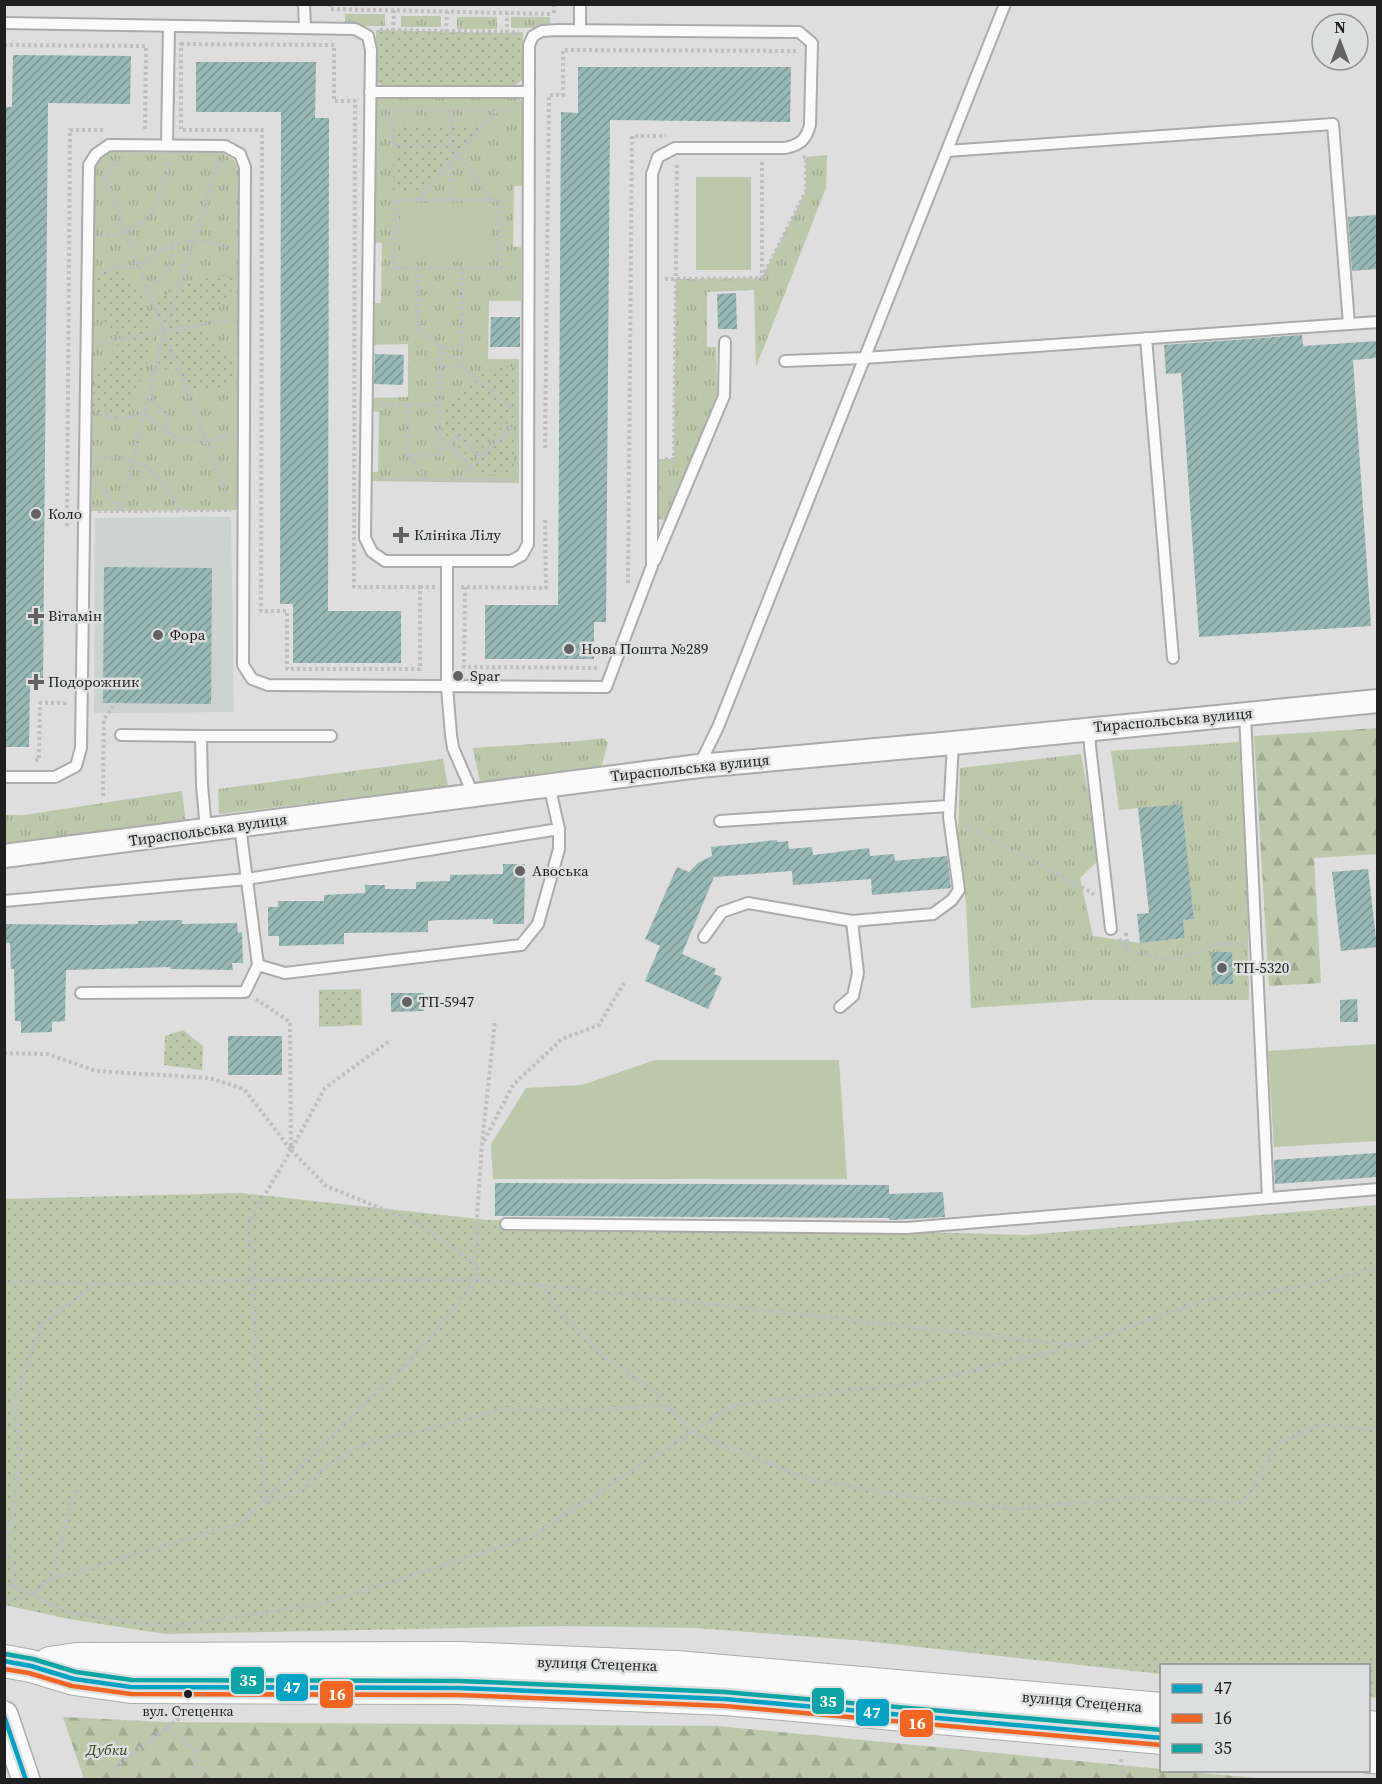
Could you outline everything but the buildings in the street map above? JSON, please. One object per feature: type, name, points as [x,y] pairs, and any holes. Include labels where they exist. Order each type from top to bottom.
[{"type":"main road","name":"вулиця Стеценка","points":[[18,1663],[76,1659],[459,1658],[676,1667],[1160,1709]]},
{"type":"main road","name":"вулиця Стеценка","points":[[18,1663],[74,1679],[131,1687],[459,1688],[725,1699],[1160,1738]]},
{"type":"street","name":"Тираспольська вулиця","points":[[4,856],[699,766],[1377,701]]},
{"type":"street","points":[[4,1715],[26,1779]]},
{"type":"lane","points":[[304,4],[305,28]]},
{"type":"lane","points":[[580,4],[580,29]]},
{"type":"lane","points":[[699,766],[718,727],[1005,4]]},
{"type":"lane","points":[[4,23],[355,29],[368,36],[371,50],[366,405],[360,479],[364,538],[372,552],[385,561],[447,562],[511,561],[522,555],[528,544],[529,45],[533,36],[542,30],[580,29],[799,32],[812,43],[810,125],[807,137],[799,145],[785,148],[677,148],[658,157],[652,174],[652,566]]},
{"type":"lane","points":[[166,149],[169,26]]},
{"type":"lane","points":[[370,92],[529,92]]},
{"type":"lane","points":[[947,151],[1333,124],[1349,324]]},
{"type":"lane","points":[[4,777],[56,777],[76,766],[81,748],[89,165],[96,153],[109,145],[166,149],[225,146],[240,154],[245,167],[237,510],[243,665],[252,679],[268,684],[606,687],[652,566],[724,396],[724,342]]},
{"type":"lane","points":[[785,362],[1377,322]]},
{"type":"lane","points":[[1146,338],[1173,658]]},
{"type":"lane","points":[[447,562],[447,687],[453,748],[473,794]]},
{"type":"lane","points":[[1245,714],[1268,1198]]},
{"type":"lane","points":[[1089,728],[1089,746],[1112,929]]},
{"type":"lane","points":[[121,735],[331,736]]},
{"type":"lane","points":[[201,736],[206,830]]},
{"type":"lane","points":[[704,937],[722,912],[748,903],[852,921],[933,914],[952,900],[959,890],[949,812],[953,743]]},
{"type":"lane","points":[[258,965],[285,974],[521,945],[538,924],[559,849],[559,828],[549,784]]},
{"type":"lane","points":[[720,821],[949,812]]},
{"type":"lane","points":[[81,993],[245,992],[258,965],[240,826]]},
{"type":"lane","points":[[4,901],[247,879],[559,828]]},
{"type":"lane","points":[[840,1007],[853,996],[858,974],[852,921]]},
{"type":"lane","points":[[506,1224],[907,1228],[1377,1189]]},
{"type":"path","points":[[330,4],[330,9],[553,14],[554,4]]},
{"type":"path","points":[[393,32],[394,10]]},
{"type":"path","points":[[446,33],[447,11]]},
{"type":"path","points":[[507,13],[507,33]]},
{"type":"path","points":[[355,29],[446,33],[507,33],[542,30]]},
{"type":"path","points":[[181,44],[334,45],[334,101],[355,101],[354,405],[360,479],[354,587],[420,587],[420,669],[287,669],[287,611],[261,611],[262,130],[181,130],[181,44]]},
{"type":"path","points":[[545,457],[549,95],[563,95],[563,50],[800,51]]},
{"type":"path","points":[[355,110],[370,110]]},
{"type":"path","points":[[452,146],[393,146],[394,125],[380,110],[549,110]]},
{"type":"path","points":[[451,200],[452,110]]},
{"type":"path","points":[[418,200],[497,110]]},
{"type":"path","points":[[87,130],[206,442],[237,510]]},
{"type":"path","points":[[625,593],[629,582],[632,136],[677,136],[674,459],[652,459]]},
{"type":"path","points":[[452,146],[492,200]]},
{"type":"path","points":[[95,234],[116,236],[137,226],[160,196],[166,181],[168,167],[166,149]]},
{"type":"path","points":[[100,182],[128,152]]},
{"type":"path","points":[[121,510],[164,331],[222,153]]},
{"type":"path","points":[[762,157],[762,278]]},
{"type":"path","points":[[762,278],[806,190],[806,157],[795,157]]},
{"type":"path","points":[[395,200],[492,200],[500,200],[501,268],[394,268],[395,200]]},
{"type":"path","points":[[94,281],[101,273],[115,267],[139,267],[148,257],[161,249],[194,241],[220,244],[238,251]]},
{"type":"path","points":[[147,288],[163,278],[173,252],[172,246]]},
{"type":"path","points":[[418,268],[418,328],[517,413]]},
{"type":"path","points":[[462,268],[462,366]]},
{"type":"path","points":[[631,279],[762,278]]},
{"type":"path","points":[[86,345],[243,318]]},
{"type":"path","points":[[440,347],[462,347]]},
{"type":"path","points":[[438,455],[440,347]]},
{"type":"path","points":[[440,366],[462,366]]},
{"type":"path","points":[[148,396],[164,411],[171,434]]},
{"type":"path","points":[[354,405],[439,405]]},
{"type":"path","points":[[407,405],[407,455],[429,480]]},
{"type":"path","points":[[92,407],[101,414],[116,418],[145,413]]},
{"type":"path","points":[[145,413],[156,425],[187,440],[206,442],[228,435],[237,429]]},
{"type":"path","points":[[458,480],[514,424]]},
{"type":"path","points":[[439,434],[471,466]]},
{"type":"path","points":[[407,455],[438,455],[457,436],[480,458]]},
{"type":"path","points":[[91,460],[120,457],[148,468],[168,487],[179,510]]},
{"type":"path","points":[[360,479],[528,480]]},
{"type":"path","points":[[99,483],[121,510]]},
{"type":"path","points":[[67,511],[261,510]]},
{"type":"path","points":[[545,516],[546,588],[465,587],[464,667],[598,668],[602,657]]},
{"type":"path","points":[[103,796],[104,719],[116,703]]},
{"type":"path","points":[[949,812],[1108,902]]},
{"type":"path","points":[[1112,929],[1128,951],[1167,959],[1195,954],[1214,944],[1256,943]]},
{"type":"path","points":[[482,1144],[513,1085],[562,1039],[599,1025],[624,983]]},
{"type":"path","points":[[245,992],[290,1022],[291,1150]]},
{"type":"path","points":[[4,1601],[31,1594],[49,1580],[241,1523],[417,1354],[476,1281],[475,1245],[482,1144],[495,1020]]},
{"type":"path","points":[[264,1503],[249,1222],[325,1088],[390,1040]]},
{"type":"path","points":[[4,1053],[48,1054],[96,1071],[210,1078],[244,1089],[291,1150],[326,1186],[420,1224],[477,1266]]},
{"type":"path","points":[[4,1582],[70,1613],[168,1627],[322,1604],[529,1538],[732,1406],[858,1389],[916,1384],[1075,1346],[1203,1301],[1300,1287],[1377,1268]]},
{"type":"path","points":[[4,1282],[97,1284],[252,1280],[476,1281],[540,1285],[1075,1346]]},
{"type":"path","points":[[15,1587],[7,1540],[16,1494],[19,1447],[15,1400],[40,1326],[97,1284]]},
{"type":"path","points":[[540,1285],[567,1320],[602,1355],[659,1394],[692,1432],[807,1479],[901,1495],[1013,1509],[1142,1497],[1244,1503],[1277,1444],[1319,1425],[1377,1428]]},
{"type":"path","points":[[264,1503],[303,1490],[321,1471],[357,1447],[394,1435],[419,1432],[495,1411],[506,1409],[597,1410],[657,1406],[675,1412]]},
{"type":"path","points":[[49,1580],[76,1489]]},
{"type":"path","points":[[114,1779],[116,1766],[186,1713]]},
{"type":"path","points":[[165,1727],[196,1751],[198,1779]]},
{"type":"path","points":[[1120,1752],[1125,1779]]},
{"type":"shaded area","points":[[231,517],[234,712],[94,713],[95,518]]},
{"type":"green space","points":[[345,14],[385,14],[385,26],[345,26]]},
{"type":"green space","points":[[401,16],[441,16],[441,27],[401,27]]},
{"type":"green space","points":[[457,17],[497,17],[497,29],[457,29]]},
{"type":"green space","points":[[511,17],[550,17],[550,28],[511,28]]},
{"type":"green space","points":[[376,30],[523,32],[522,80],[513,87],[385,87],[377,82]]},
{"type":"green space","points":[[382,96],[519,97],[523,102],[522,186],[514,186],[513,247],[521,247],[521,301],[489,301],[488,359],[519,359],[519,483],[368,481],[369,472],[378,472],[379,412],[370,411],[370,398],[408,397],[408,344],[372,345],[373,303],[381,303],[382,243],[371,242],[375,101]]},
{"type":"green space","points":[[394,125],[484,125],[426,190],[393,190]]},
{"type":"green space","points":[[108,152],[222,153],[234,160],[239,172],[237,510],[91,511],[95,167],[98,158]]},
{"type":"green space","points":[[827,155],[826,188],[756,367],[754,290],[707,292],[707,347],[716,347],[717,395],[665,520],[657,519],[657,459],[674,459],[676,279],[762,278],[806,191],[806,157]]},
{"type":"green space","points":[[696,177],[751,177],[751,270],[696,270]]},
{"type":"green space","points":[[400,203],[491,203],[491,262],[400,262]]},
{"type":"green space","points":[[115,267],[129,276],[139,291],[148,312],[153,333],[150,354],[133,403],[116,419],[101,414],[92,407],[94,386],[100,369],[109,354],[123,339],[106,323],[94,305],[94,281],[101,273]]},
{"type":"green space","points":[[211,277],[238,277],[229,295],[202,325],[227,351],[237,375],[226,384],[205,390],[185,384],[157,361],[164,331],[154,306],[167,294],[180,287]]},
{"type":"green space","points":[[517,367],[517,413],[471,459],[443,431],[443,406],[491,368]]},
{"type":"green space","points":[[500,438],[514,439],[514,476],[479,474],[471,466]]},
{"type":"green space","points":[[1377,728],[1377,854],[1314,858],[1321,983],[1269,986],[1254,736]]},
{"type":"green space","points":[[604,738],[608,743],[601,768],[480,782],[473,748]]},
{"type":"green space","points":[[1239,742],[1247,869],[1249,1000],[1089,1000],[971,1008],[966,903],[958,836],[960,768],[1081,754],[1100,859],[1080,878],[1093,936],[1140,943],[1185,938],[1183,920],[1194,919],[1182,804],[1119,810],[1111,751]]},
{"type":"green space","points":[[443,759],[448,786],[219,814],[218,789]]},
{"type":"green space","points":[[182,791],[186,823],[5,848],[4,815],[24,815]]},
{"type":"green space","points":[[361,989],[362,1025],[319,1027],[319,990]]},
{"type":"green space","points":[[183,1030],[203,1046],[202,1070],[164,1065],[165,1036]]},
{"type":"green space","points":[[1377,1044],[1377,1141],[1274,1147],[1268,1051]]},
{"type":"green space","points":[[655,1060],[839,1060],[847,1179],[493,1179],[491,1144],[526,1088],[582,1085]]},
{"type":"green space","points":[[241,1193],[488,1220],[1027,1235],[1377,1205],[1377,1698],[1370,1697],[1370,1664],[1160,1664],[1160,1674],[865,1641],[696,1628],[562,1626],[165,1634],[69,1619],[5,1605],[4,1199]]},
{"type":"green space","name":"Дубки","points":[[63,1717],[165,1722],[718,1726],[1160,1769],[1160,1772],[1273,1779],[84,1779]]},
{"type":"transit line","name":"35","points":[[5,1654],[33,1659],[76,1672],[132,1680],[459,1681],[725,1692],[1160,1730]]},
{"type":"transit line","name":"47","points":[[4,1661],[31,1666],[74,1679],[131,1687],[459,1688],[725,1699],[1160,1738]]},
{"type":"transit line","name":"16","points":[[4,1669],[29,1673],[72,1686],[131,1694],[459,1695],[725,1706],[1160,1745]]},
{"type":"transit line","name":"47","points":[[4,1716],[26,1780]]},
{"type":"place","name":"Коло","points":[[36,514]]},
{"type":"place","name":"Клініка Лілу","points":[[401,535]]},
{"type":"place","name":"Вітамін","points":[[36,616]]},
{"type":"place","name":"Фора","points":[[158,635]]},
{"type":"place","name":"Нова Пошта №289","points":[[569,649]]},
{"type":"place","name":"Spar","points":[[458,676]]},
{"type":"place","name":"Подорожник","points":[[36,682]]},
{"type":"place","name":"Авоська","points":[[520,871]]},
{"type":"place","name":"ТП-5320","points":[[1222,968]]},
{"type":"place","name":"ТП-5947","points":[[407,1002]]},
{"type":"place","name":"вул. Стеценка","points":[[188,1694]]}]
